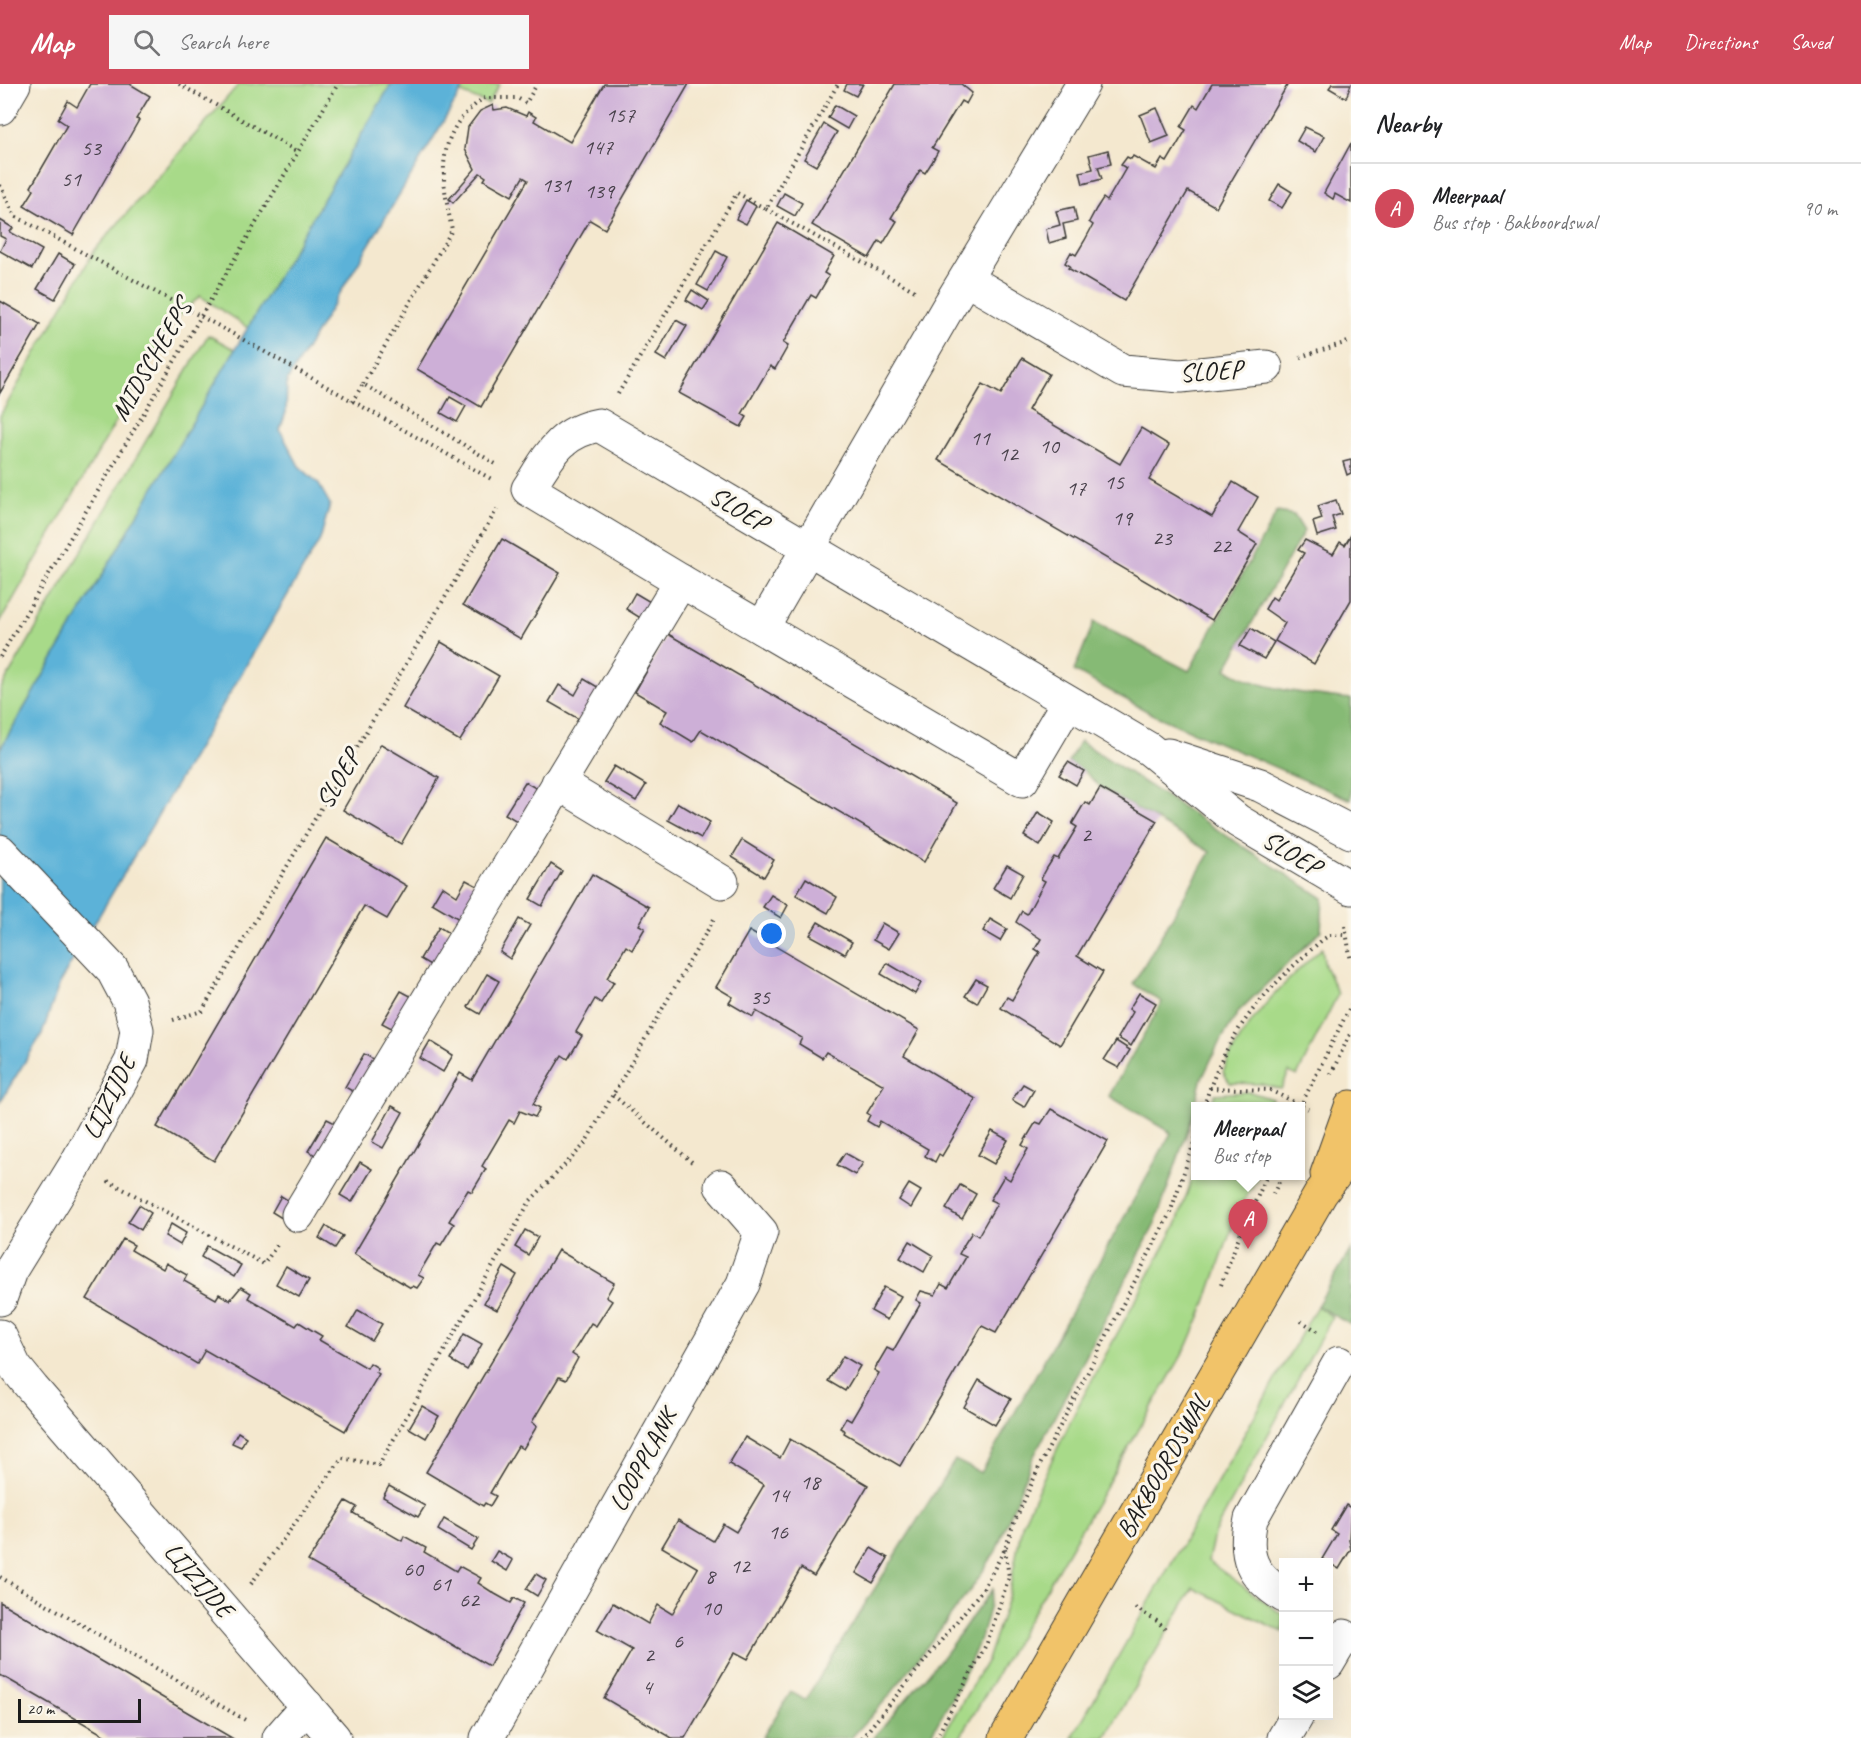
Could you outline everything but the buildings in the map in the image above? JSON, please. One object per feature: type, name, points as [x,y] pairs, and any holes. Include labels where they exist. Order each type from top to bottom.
[{"type":"main road","name":"BAKBOORDSWAL","points":[[1321,1193],[1351,1107]]},
{"type":"main road","name":"BAKBOORDSWAL","points":[[1006,1738],[1321,1193],[1351,1153]]},
{"type":"street","points":[[0,108],[14,84]]},
{"type":"street","points":[[762,628],[947,309],[1083,84]]},
{"type":"street","name":"SLOEP","points":[[966,279],[1123,371],[1181,376],[1266,367]]},
{"type":"street","name":"SLOEP","points":[[515,482],[559,442],[580,428],[599,425],[1149,749],[1238,821],[1351,888]]},
{"type":"street","points":[[515,482],[1022,780],[1068,702]]},
{"type":"street","points":[[298,1215],[681,581]]},
{"type":"street","name":"SLOEP","points":[[1149,749],[1260,785],[1351,832]]},
{"type":"street","points":[[558,783],[722,882]]},
{"type":"street","name":"LIJZIJDE","points":[[0,851],[112,969],[129,1001],[137,1030],[132,1060],[76,1164],[10,1271],[0,1299]]},
{"type":"street","name":"LOOPPLANK","points":[[487,1738],[743,1284],[761,1232],[721,1186]]},
{"type":"street","name":"LIJZIJDE","points":[[0,1338],[15,1367],[33,1389],[230,1614],[334,1738]]},
{"type":"street","points":[[1279,1592],[1260,1579],[1248,1558],[1247,1539],[1251,1519],[1340,1363]]},
{"type":"street","points":[[267,1732],[307,1707]]},
{"type":"street","points":[[1284,1738],[1295,1720]]},
{"type":"path","points":[[179,84],[298,152]]},
{"type":"path","name":"MIDSCHEEPS","points":[[0,657],[338,84]]},
{"type":"path","points":[[352,402],[452,231],[442,176],[448,147],[459,121],[483,98],[517,98],[526,103],[537,84]]},
{"type":"path","points":[[766,209],[838,84]]},
{"type":"path","points":[[0,185],[15,216],[226,330],[352,402],[515,482]]},
{"type":"path","points":[[616,397],[737,193],[947,309]]},
{"type":"path","points":[[1266,367],[1351,341]]},
{"type":"path","points":[[363,384],[515,482]]},
{"type":"path","name":"SLOEP","points":[[137,1030],[202,1011],[515,482]]},
{"type":"path","points":[[230,1614],[342,1458],[379,1465],[530,1201],[584,1145],[730,892],[722,882]]},
{"type":"path","points":[[1206,1102],[1234,1035],[1265,993],[1322,940],[1330,935],[1346,934]]},
{"type":"path","points":[[1303,1102],[1351,1005]]},
{"type":"path","points":[[1210,1088],[1270,1090],[1293,1102]]},
{"type":"path","points":[[613,1095],[721,1186]]},
{"type":"path","points":[[862,1738],[982,1589],[1005,1549],[1041,1463],[1170,1214],[1191,1152]]},
{"type":"path","points":[[76,1164],[264,1264],[298,1215]]},
{"type":"path","points":[[936,1738],[987,1643],[1009,1577],[1005,1549]]},
{"type":"path","points":[[0,1577],[267,1732]]},
{"type":"path","points":[[1135,1608],[1157,1621],[1165,1629]]},
{"type":"green space","points":[[239,84],[395,84],[248,328],[200,296],[174,321],[0,622],[0,416],[94,251]]},
{"type":"green space","points":[[440,84],[500,84],[488,104]]},
{"type":"green space","points":[[208,335],[236,350],[0,749],[0,690]]},
{"type":"green space","points":[[1277,512],[1294,515],[1304,531],[1226,669],[1271,687],[1351,699],[1351,800],[1154,715],[1074,671],[1094,622],[1189,671]]},
{"type":"green space","points":[[1080,741],[1323,898],[1321,931],[1239,1011],[1218,1045],[1201,1081],[1196,1102],[1191,1102],[1191,1121],[1155,1224],[1032,1460],[996,1551],[974,1585],[890,1695],[851,1738],[762,1738],[791,1692],[805,1700],[955,1460],[981,1473],[1171,1133],[1109,1096],[1162,1002],[1133,984],[1210,852],[1101,788],[1084,771],[1068,762]]},
{"type":"green space","points":[[1322,948],[1325,966],[1338,994],[1297,1076],[1289,1072],[1281,1089],[1261,1084],[1230,1083],[1223,1072],[1242,1036],[1265,1004]]},
{"type":"green space","points":[[1250,1092],[1272,1099],[1270,1102],[1212,1102],[1215,1094]]},
{"type":"green space","points":[[1192,1180],[1256,1180],[1237,1213],[1205,1305],[1188,1345],[960,1738],[941,1738],[987,1660],[1008,1598],[1022,1525],[1047,1470],[1078,1406],[1177,1223]]},
{"type":"green space","points":[[1351,1249],[1351,1325],[1317,1306]]},
{"type":"green space","points":[[1317,1306],[1332,1317],[1214,1534],[1208,1561],[1279,1612],[1279,1630],[1193,1588],[1105,1738],[1072,1738]]},
{"type":"green space","points":[[993,1588],[977,1647],[930,1736],[928,1738],[873,1738],[944,1655]]},
{"type":"water","points":[[391,84],[466,84],[287,381],[286,412],[280,430],[299,466],[318,483],[330,504],[320,540],[60,982],[42,1034],[0,1102],[0,749]]},
{"type":"place","name":"Meerpaal","points":[[1248,1249]]}]
